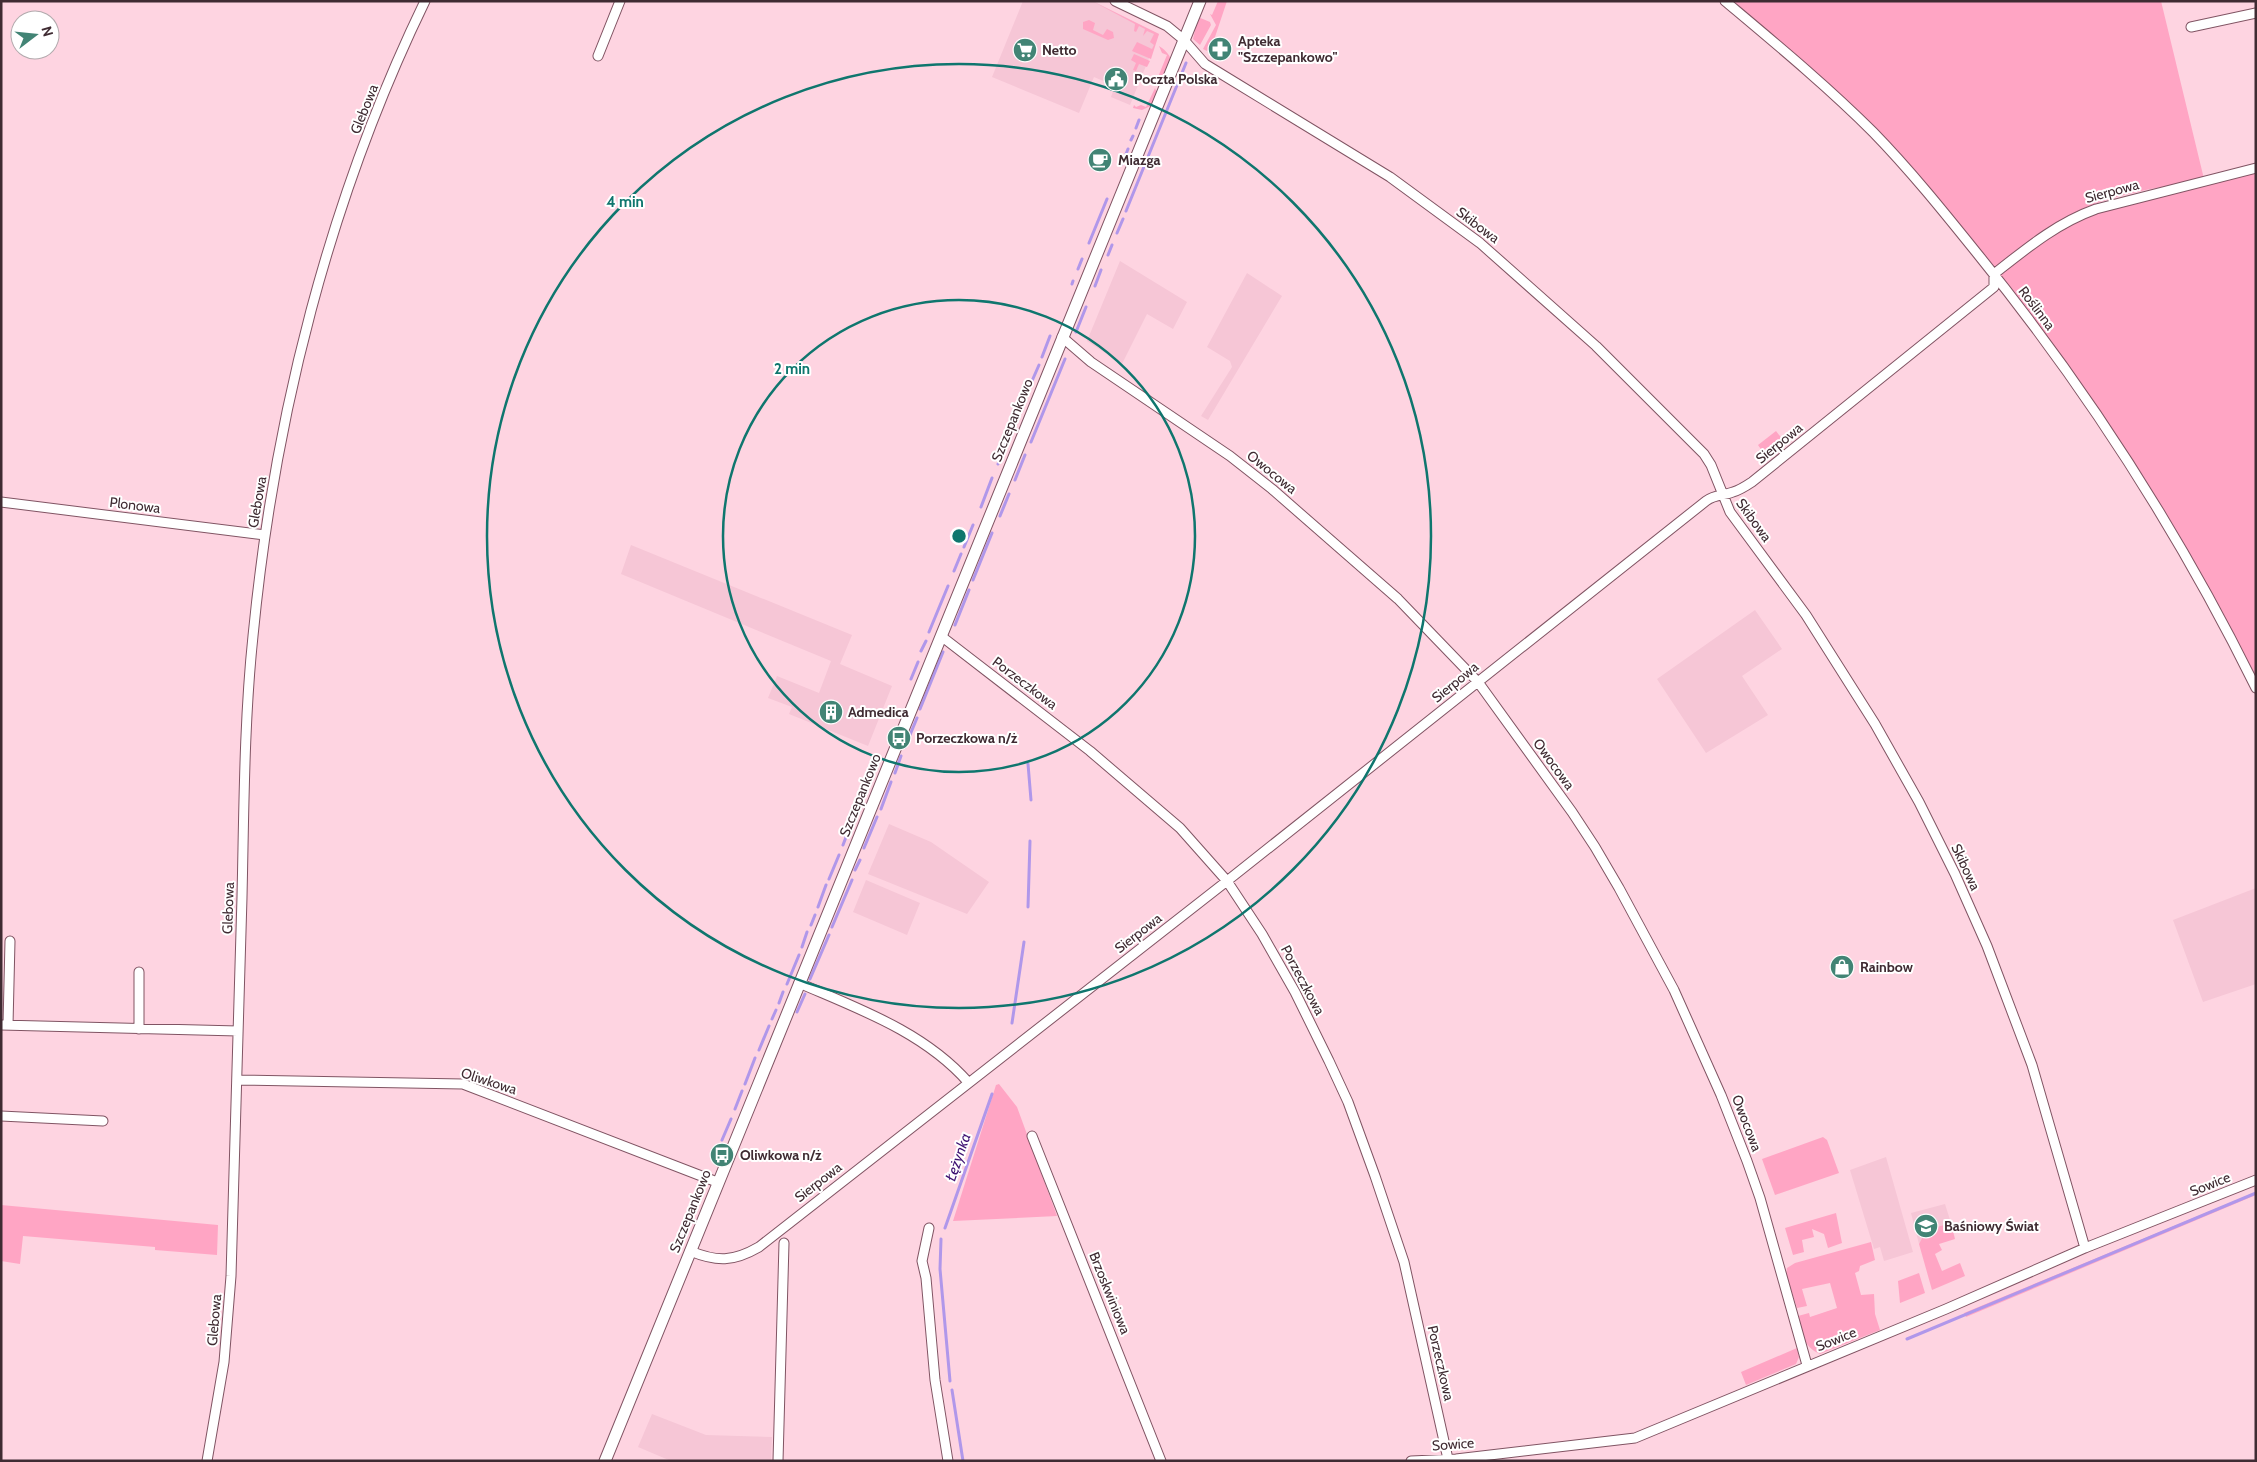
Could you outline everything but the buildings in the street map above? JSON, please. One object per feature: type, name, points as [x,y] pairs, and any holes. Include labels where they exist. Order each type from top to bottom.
[{"type":"street","name":"Glebowa","points":[[207,1461],[220,1393],[228,1330],[232,1276],[250,677],[265,535],[288,406],[302,347],[336,226],[376,115],[425,1]]},
{"type":"street","points":[[598,56],[620,1]]},
{"type":"street","name":"Skibowa","points":[[1115,1],[1167,26],[1184,40],[1205,64],[1390,177],[1503,261],[1596,346],[1697,446],[1711,465],[1721,494],[1730,512],[1806,615],[1875,724],[1919,802],[1955,874],[1987,946],[2032,1065],[2086,1248]]},
{"type":"street","name":"Szczepankowo","points":[[605,1461],[717,1182],[1200,1]]},
{"type":"street","name":"Roślinna","points":[[1725,1],[1836,97],[1872,131],[1924,188],[1994,274],[2121,450],[2197,576],[2235,644],[2256,688]]},
{"type":"street","points":[[2191,27],[2256,13]]},
{"type":"street","name":"Sierpowa","points":[[690,1251],[711,1259],[723,1259],[736,1258],[752,1251],[1227,881],[1706,501],[1721,494],[1731,493],[1752,482],[1994,288],[1994,274],[2043,235],[2078,215],[2131,199],[2225,178],[2256,168]]},
{"type":"street","name":"Owocowa","points":[[1062,337],[1091,362],[1230,456],[1272,489],[1392,593],[1478,682],[1595,847],[1674,990],[1725,1104],[1756,1188],[1807,1365]]},
{"type":"street","name":"Plonowa","points":[[1,502],[265,535]]},
{"type":"street","name":"Porzeczkowa","points":[[941,636],[1090,751],[1137,790],[1197,845],[1227,881],[1285,974],[1348,1102],[1381,1192],[1404,1262],[1453,1460]]},
{"type":"street","points":[[10,941],[5,1025],[238,1031]]},
{"type":"street","points":[[138,1029],[139,972]]},
{"type":"street","points":[[799,983],[904,1030],[922,1042],[968,1082]]},
{"type":"street","name":"Oliwkowa","points":[[237,1080],[462,1084],[717,1182]]},
{"type":"street","points":[[1,1116],[103,1121]]},
{"type":"street","name":"Brzoskwiniowa","points":[[1032,1136],[1162,1461]]},
{"type":"street","name":"Sowice","points":[[1411,1461],[1453,1460],[1635,1438],[1807,1365],[1946,1309],[2086,1248],[2256,1180]]},
{"type":"street","points":[[930,1228],[922,1261],[926,1278],[935,1380],[948,1461]]},
{"type":"street","points":[[778,1461],[784,1243]]},
{"type":"shaded area","points":[[1023,1],[1093,1],[1159,34],[1130,105],[1111,97],[1115,86],[1094,77],[1079,113],[992,77]]},
{"type":"shaded area","points":[[1218,1],[1227,1],[1215,37],[1207,51],[1203,49],[1216,25],[1210,14],[1212,15]]},
{"type":"shaded area","points":[[1733,1],[2161,1],[2204,179],[2136,192],[2102,201],[2070,215],[2050,227],[1995,268],[1905,160],[1853,106]]},
{"type":"shaded area","points":[[1094,2],[1159,34],[1151,59],[1132,51],[1137,42],[1152,49],[1154,45],[1150,42],[1154,34],[1147,31],[1143,36],[1145,29],[1139,26],[1136,32],[1134,31],[1135,24]]},
{"type":"shaded area","points":[[1198,17],[1210,22],[1211,25],[1200,45],[1193,39]]},
{"type":"shaded area","points":[[1089,20],[1095,23],[1093,30],[1103,35],[1107,29],[1113,32],[1114,38],[1108,40],[1083,29],[1083,22]]},
{"type":"shaded area","points":[[1159,46],[1171,59],[1164,78],[1160,81],[1158,77],[1167,55],[1162,53]]},
{"type":"shaded area","points":[[1134,54],[1150,61],[1147,67],[1139,64],[1136,71],[1133,70],[1136,63],[1131,60]]},
{"type":"shaded area","points":[[1155,88],[1157,93],[1153,105],[1142,110],[1133,108],[1134,105],[1136,107],[1141,105],[1146,107]]},
{"type":"shaded area","points":[[2256,171],[2256,680],[2201,577],[1998,274],[2045,238],[2074,221],[2108,208],[2206,186]]},
{"type":"shaded area","points":[[1120,261],[1187,302],[1173,329],[1147,314],[1122,364],[1087,341]]},
{"type":"shaded area","points":[[1247,273],[1282,296],[1208,420],[1201,416],[1232,367],[1230,361],[1207,347]]},
{"type":"shaded area","points":[[1776,431],[1783,440],[1765,455],[1758,445]]},
{"type":"shaded area","points":[[631,545],[852,635],[840,664],[892,686],[868,746],[789,714],[792,707],[768,698],[777,676],[819,693],[831,661],[621,574]]},
{"type":"shaded area","points":[[1755,610],[1782,649],[1742,676],[1768,715],[1706,753],[1657,679]]},
{"type":"shaded area","points":[[889,824],[931,842],[989,882],[967,914],[868,874]]},
{"type":"shaded area","points":[[866,880],[920,903],[907,935],[853,912]]},
{"type":"shaded area","points":[[2256,888],[2256,984],[2203,1002],[2173,920]]},
{"type":"shaded area","points":[[999,1084],[1017,1107],[1057,1216],[953,1221],[996,1085]]},
{"type":"shaded area","points":[[1823,1137],[1827,1140],[1839,1173],[1775,1195],[1762,1159]]},
{"type":"shaded area","points":[[1886,1157],[1913,1252],[1884,1261],[1880,1247],[1874,1249],[1850,1170]]},
{"type":"shaded area","points":[[2256,1192],[2256,1195],[1966,1317],[1964,1313]]},
{"type":"shaded area","name":"Baśniowy Świat","points":[[1945,1204],[1951,1223],[1926,1230],[1919,1244],[1911,1213]]},
{"type":"shaded area","points":[[1,1205],[218,1225],[217,1255],[155,1250],[155,1247],[23,1236],[20,1264],[1,1261]]},
{"type":"shaded area","points":[[1836,1213],[1842,1243],[1828,1248],[1824,1234],[1812,1229],[1814,1237],[1802,1240],[1804,1252],[1793,1255],[1785,1228]]},
{"type":"shaded area","points":[[1951,1223],[1955,1239],[1939,1244],[1942,1250],[1935,1254],[1942,1271],[1960,1263],[1965,1276],[1932,1290],[1919,1244],[1926,1230]]},
{"type":"shaded area","points":[[1871,1242],[1875,1260],[1860,1266],[1859,1271],[1855,1273],[1861,1295],[1874,1294],[1875,1314],[1880,1330],[1820,1354],[1810,1348],[1807,1343],[1802,1334],[1798,1316],[1809,1313],[1810,1317],[1837,1308],[1830,1283],[1802,1289],[1807,1306],[1797,1308],[1786,1274],[1787,1268],[1795,1263]]},
{"type":"shaded area","points":[[1919,1273],[1925,1293],[1900,1303],[1898,1281]]},
{"type":"shaded area","points":[[1797,1348],[1799,1357],[1796,1364],[1746,1385],[1741,1372]]},
{"type":"shaded area","points":[[652,1414],[706,1435],[772,1437],[771,1461],[671,1461],[638,1447]]},
{"type":"waterway","points":[[1126,211],[1186,63]]},
{"type":"waterway","points":[[1136,128],[1139,120]]},
{"type":"waterway","points":[[1131,140],[1133,136]]},
{"type":"waterway","points":[[1122,164],[1128,149]]},
{"type":"waterway","points":[[1089,243],[1107,199]]},
{"type":"waterway","points":[[1117,233],[1123,219]]},
{"type":"waterway","points":[[1108,255],[1112,245]]},
{"type":"waterway","points":[[1078,269],[1082,259]]},
{"type":"waterway","points":[[1095,286],[1101,270]]},
{"type":"waterway","points":[[1076,332],[1086,307]]},
{"type":"waterway","points":[[1042,357],[1050,336]]},
{"type":"waterway","points":[[1031,442],[1065,359]]},
{"type":"waterway","points":[[1021,406],[1039,365]]},
{"type":"waterway","points":[[998,464],[1015,421]]},
{"type":"waterway","points":[[1015,480],[1025,455]]},
{"type":"waterway","points":[[981,507],[992,478]]},
{"type":"waterway","points":[[1000,516],[1009,494]]},
{"type":"waterway","points":[[964,547],[973,525]]},
{"type":"waterway","points":[[973,580],[992,533]]},
{"type":"waterway","points":[[954,571],[961,554]]},
{"type":"waterway","points":[[929,632],[948,586]]},
{"type":"waterway","points":[[955,625],[969,590]]},
{"type":"waterway","points":[[921,651],[926,641]]},
{"type":"waterway","points":[[920,709],[943,652]]},
{"type":"waterway","points":[[911,679],[918,662]]},
{"type":"waterway","points":[[905,747],[917,718]]},
{"type":"waterway","points":[[895,773],[901,756]]},
{"type":"waterway","points":[[858,805],[877,761]]},
{"type":"waterway","name":"Łężynka","points":[[1028,764],[1031,800]]},
{"type":"waterway","points":[[881,809],[891,782]]},
{"type":"waterway","points":[[864,848],[877,817]]},
{"type":"waterway","points":[[843,845],[851,824]]},
{"type":"waterway","name":"Łężynka","points":[[1028,907],[1030,841]]},
{"type":"waterway","points":[[829,879],[839,855]]},
{"type":"waterway","points":[[855,870],[860,860]]},
{"type":"waterway","points":[[832,927],[852,880]]},
{"type":"waterway","points":[[818,907],[826,885]]},
{"type":"waterway","points":[[811,925],[815,915]]},
{"type":"waterway","points":[[802,947],[807,932]]},
{"type":"waterway","points":[[810,979],[829,935]]},
{"type":"waterway","name":"Łężynka","points":[[1012,1023],[1024,942]]},
{"type":"waterway","points":[[787,984],[799,955]]},
{"type":"waterway","points":[[779,1003],[783,992]]},
{"type":"waterway","points":[[797,1012],[805,994]]},
{"type":"waterway","points":[[772,1019],[776,1010]]},
{"type":"waterway","points":[[759,1050],[769,1026]]},
{"type":"waterway","points":[[745,1084],[755,1058]]},
{"type":"waterway","points":[[735,1109],[742,1091]]},
{"type":"waterway","name":"Łężynka","points":[[945,1228],[992,1094]]},
{"type":"waterway","points":[[722,1140],[731,1119]]},
{"type":"waterway","points":[[1907,1339],[2256,1193]]},
{"type":"waterway","name":"Łężynka","points":[[941,1239],[940,1269],[950,1381]]},
{"type":"waterway","name":"Łężynka","points":[[952,1390],[963,1461]]},
{"type":"place","name":"Apteka \"Szczepankowo\"","points":[[1220,49]]},
{"type":"place","name":"Netto","points":[[1025,50]]},
{"type":"place","name":"Poczta Polska","points":[[1116,79]]},
{"type":"place","name":"Miazga","points":[[1100,160]]},
{"type":"place","name":"Admedica","points":[[831,712]]},
{"type":"place","name":"Porzeczkowa n/ż","points":[[899,738]]},
{"type":"place","name":"Rainbow","points":[[1842,967]]},
{"type":"place","name":"Oliwkowa n/ż","points":[[722,1155]]},
{"type":"place","name":"Baśniowy Świat","points":[[1926,1226]]}]
